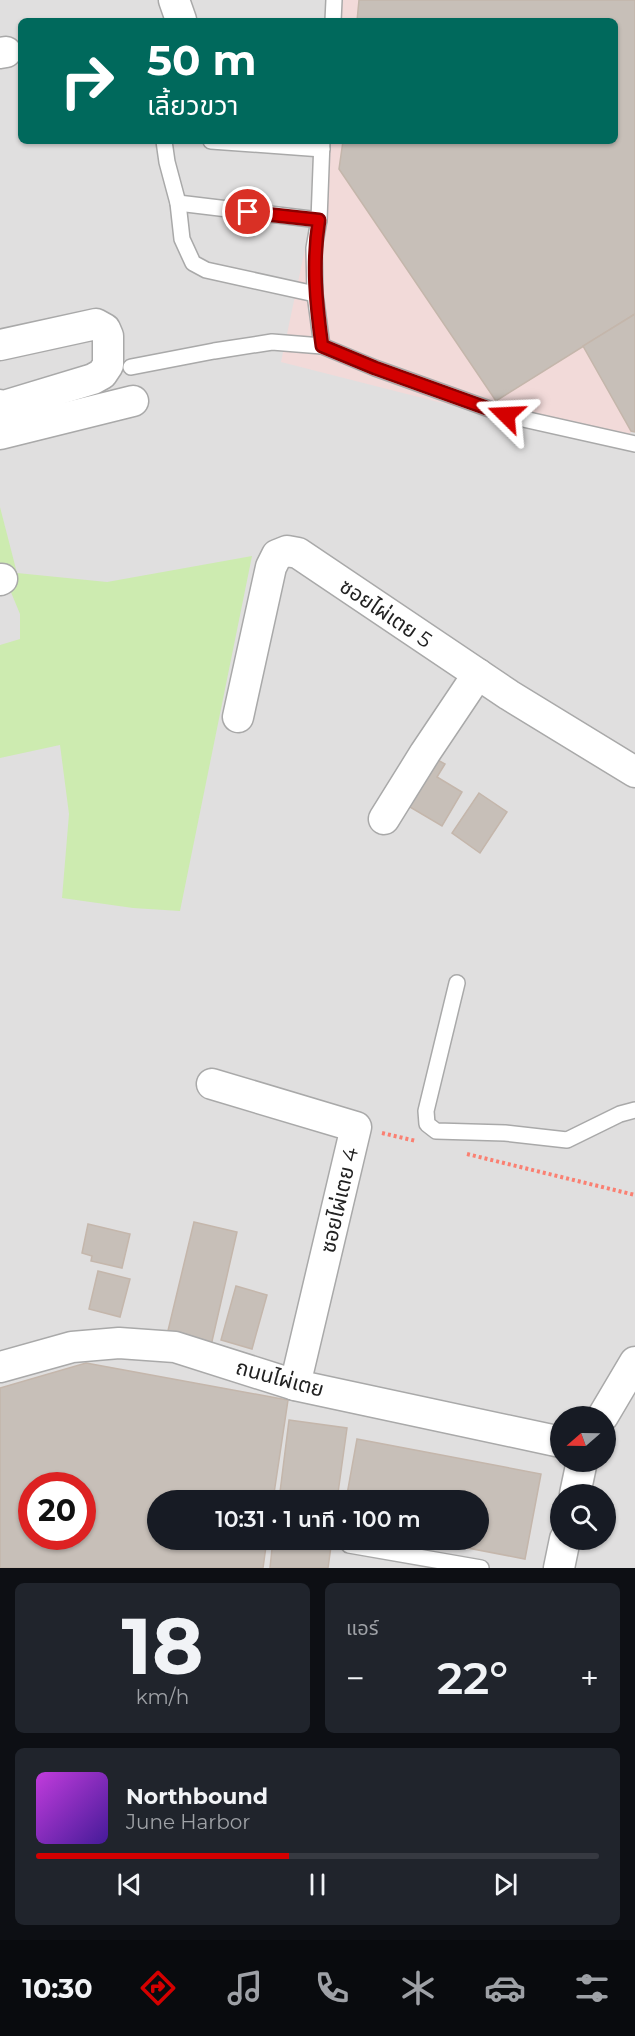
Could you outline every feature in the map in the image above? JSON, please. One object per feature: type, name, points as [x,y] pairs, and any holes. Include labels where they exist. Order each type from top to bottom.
[{"type":"street","points":[[0,345],[96,324],[105,329],[108,336],[108,365],[102,374],[93,379],[4,406],[0,405]]},
{"type":"street","points":[[0,434],[134,401]]},
{"type":"street","name":"ซอยไผ่เตย 5","points":[[238,717],[271,567],[277,555],[287,551],[298,553],[478,674],[635,772]]},
{"type":"street","points":[[384,819],[478,674]]},
{"type":"street","name":"ซอยไผ่เตย 4","points":[[212,1084],[356,1127],[296,1385]]},
{"type":"street","name":"ถนนไผ่เตย","points":[[0,1367],[72,1347],[119,1343],[175,1347],[296,1385],[550,1440]]},
{"type":"street","points":[[610,1406],[633,1370]]},
{"type":"street","points":[[559,1568],[563,1550]]},
{"type":"lane","points":[[333,18],[334,0]]},
{"type":"lane","points":[[164,144],[178,203],[182,239],[193,263],[206,270],[315,294]]},
{"type":"lane","points":[[294,144],[322,145],[319,220],[314,248],[315,294],[322,346]]},
{"type":"lane","points":[[178,203],[319,220]]},
{"type":"lane","points":[[131,367],[272,342],[322,346],[375,368],[506,415],[635,444]]},
{"type":"lane","points":[[457,983],[426,1111],[428,1124],[436,1131],[505,1133],[567,1140],[620,1114],[635,1110]]},
{"type":"lane","points":[[378,1550],[481,1568]]},
{"type":"path","points":[[356,1127],[426,1144]]},
{"type":"path","points":[[461,1152],[635,1195]]},
{"type":"shaded area","points":[[0,0],[635,0],[635,1568],[0,1568]]},
{"type":"shaded area","points":[[334,0],[635,0],[635,432],[631,431],[627,450],[281,362],[327,144],[618,144],[618,18],[333,18]]},
{"type":"green space","points":[[0,507],[17,573],[107,582],[252,556],[180,911],[133,908],[62,898],[69,814],[60,745],[0,758],[0,645],[20,639],[20,614],[3,573],[0,573]]},
{"type":"building","points":[[359,0],[635,0],[635,314],[496,401],[339,169],[343,144],[618,144],[618,18],[357,18]]},
{"type":"building","points":[[635,314],[635,432],[631,431],[583,346]]},
{"type":"building","points":[[425,753],[445,764],[437,777],[462,792],[442,826],[398,800]]},
{"type":"building","points":[[479,793],[507,812],[480,853],[452,833]]},
{"type":"building","points":[[194,1222],[237,1232],[210,1350],[166,1339]]},
{"type":"building","points":[[88,1224],[130,1234],[122,1268],[91,1261],[92,1256],[82,1253]]},
{"type":"building","points":[[98,1271],[130,1279],[120,1317],[89,1309]]},
{"type":"building","points":[[236,1286],[267,1295],[252,1349],[221,1340]]},
{"type":"building","points":[[86,1363],[288,1400],[274,1490],[147,1490],[147,1550],[265,1550],[263,1568],[0,1568],[0,1388]]},
{"type":"building","points":[[289,1420],[347,1428],[338,1490],[280,1490]]},
{"type":"building","points":[[357,1439],[541,1474],[525,1559],[478,1550],[489,1550],[489,1490],[348,1490]]},
{"type":"building","points":[[272,1550],[330,1550],[328,1568],[270,1568]]},
{"type":"route","points":[[248,212],[319,220],[314,248],[315,294],[322,346],[375,368],[506,415]]}]
